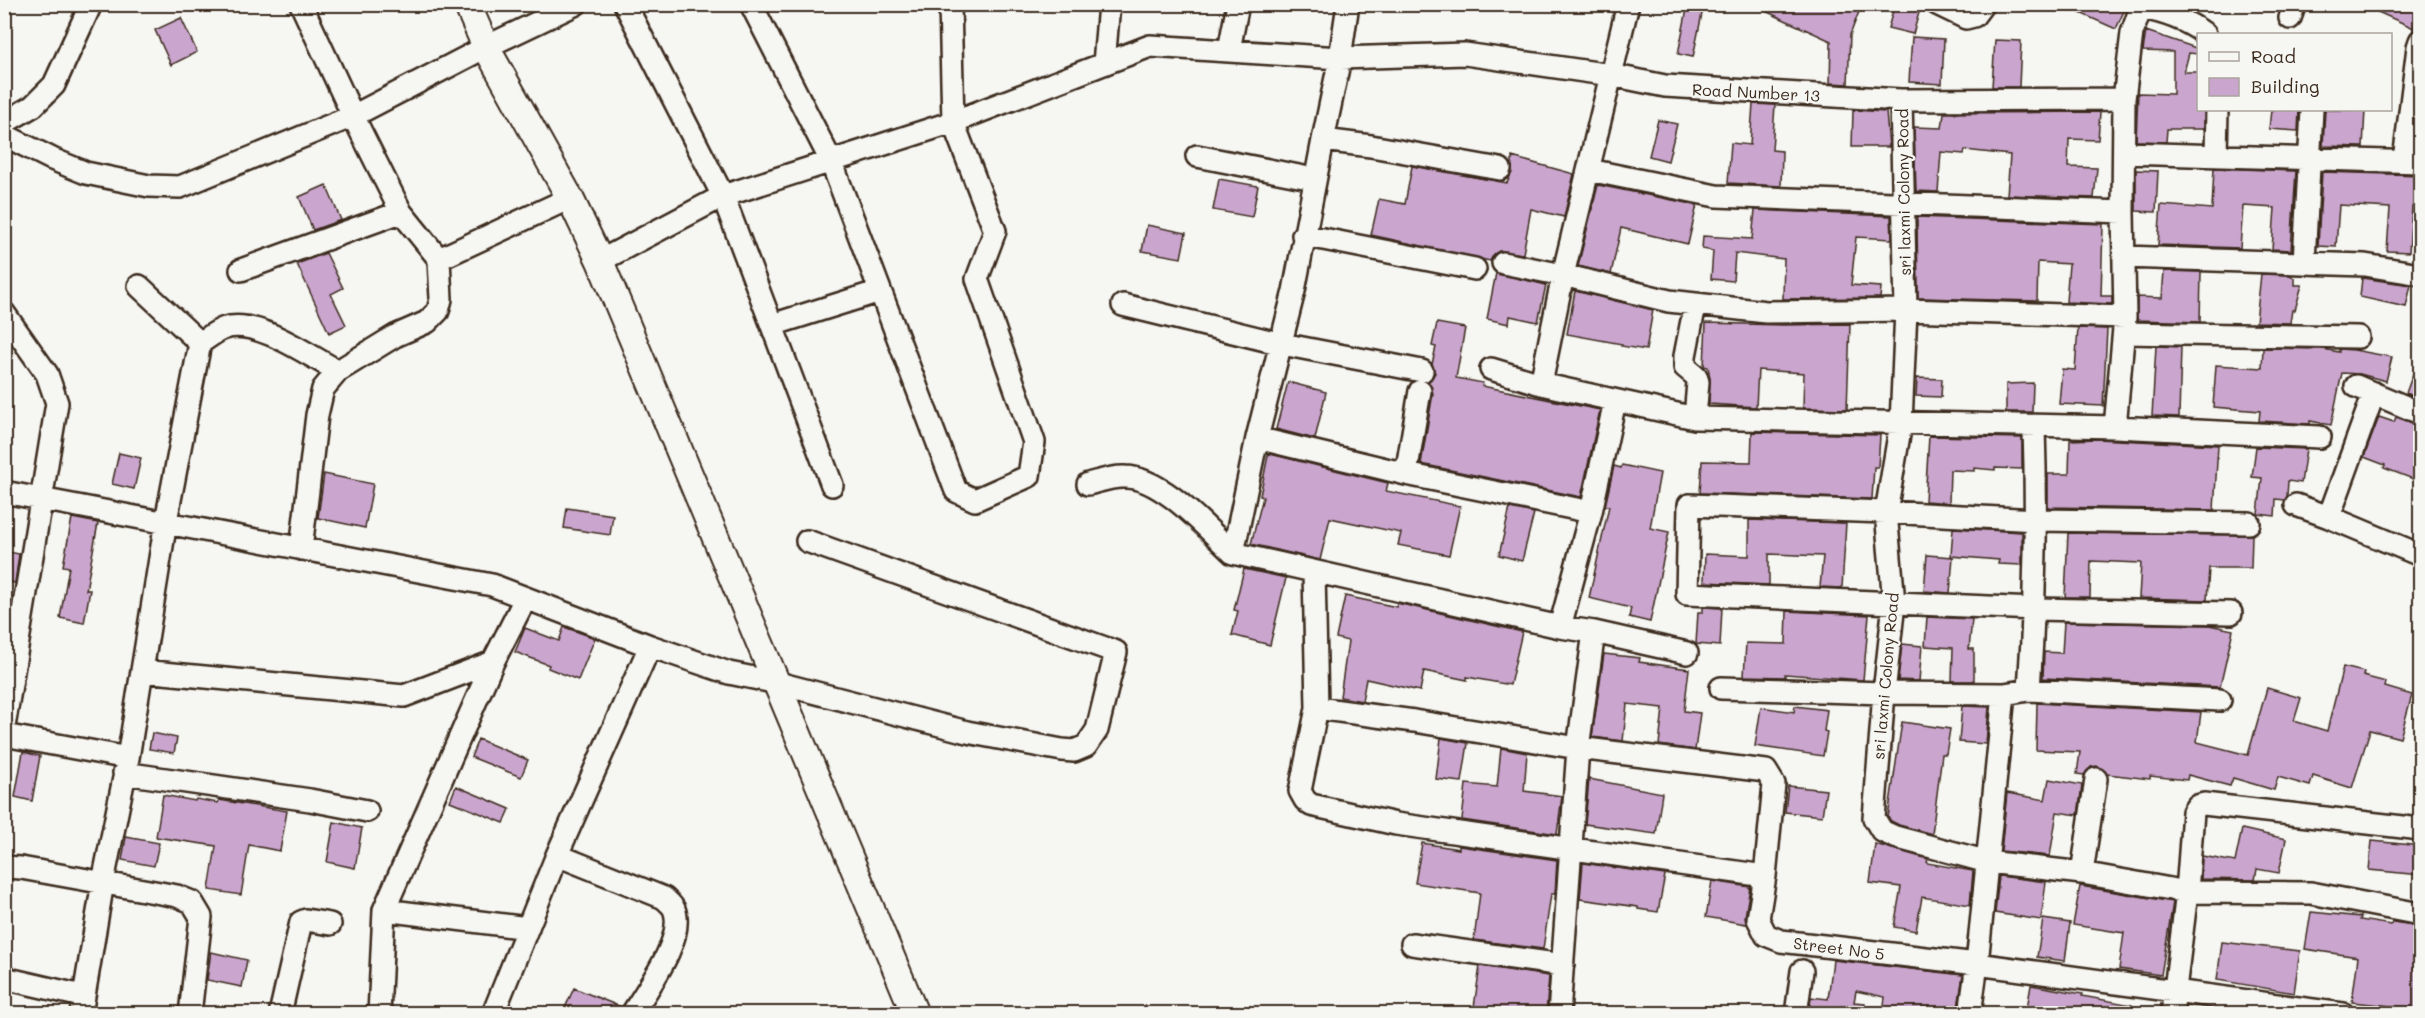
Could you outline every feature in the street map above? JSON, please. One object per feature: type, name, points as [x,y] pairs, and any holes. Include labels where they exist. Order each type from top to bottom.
[{"type":"street","points":[[4,123],[33,106],[54,85],[91,4]]},
{"type":"street","points":[[301,4],[401,212],[439,259],[441,300],[438,311],[427,322],[395,336],[338,371],[323,389],[317,415],[301,549]]},
{"type":"street","points":[[467,4],[486,47],[570,198],[600,261],[915,1014]]},
{"type":"street","points":[[4,135],[86,173],[149,186],[180,187],[353,116],[486,47],[576,4]]},
{"type":"street","points":[[625,4],[723,196],[832,485]]},
{"type":"street","points":[[751,4],[831,161],[956,491],[975,500],[1029,476],[1034,442],[977,279],[995,231],[953,122],[950,4]]},
{"type":"street","points":[[1104,64],[1109,4]]},
{"type":"street","points":[[1229,50],[1238,4]]},
{"type":"street","points":[[1233,553],[1257,438],[1282,344],[1340,58],[1348,4]]},
{"type":"street","points":[[1541,384],[1563,275],[1628,4]]},
{"type":"street","points":[[1937,4],[1966,18],[1974,16],[1983,4]]},
{"type":"street","points":[[2115,427],[2125,325],[2124,99],[2132,33],[2141,6],[2167,13],[2192,24],[2204,33]]},
{"type":"street","points":[[2125,153],[2412,161],[2418,47],[2421,41]]},
{"type":"street","name":"Road Number 13","points":[[600,261],[723,196],[953,122],[1150,46],[1340,58],[1465,54],[1611,75],[1665,86],[1901,100],[2124,99]]},
{"type":"street","name":"sri laxmi Colony Road","points":[[1901,100],[1906,310],[1901,423],[1886,512],[1894,603],[1874,818],[1882,831],[1895,837],[1988,862],[2082,873],[2187,892],[2311,893],[2421,914]]},
{"type":"street","points":[[2216,155],[2217,111]]},
{"type":"street","points":[[2304,262],[2312,111]]},
{"type":"street","points":[[1323,140],[1371,146],[1500,169]]},
{"type":"street","points":[[1197,156],[1314,179]]},
{"type":"street","points":[[1589,170],[1716,196],[2123,212]]},
{"type":"street","points":[[439,259],[570,198]]},
{"type":"street","points":[[241,270],[401,212]]},
{"type":"street","points":[[1303,235],[1475,269]]},
{"type":"street","points":[[2124,257],[2365,265],[2421,274]]},
{"type":"street","points":[[1503,263],[1695,305],[1766,312],[1906,310],[2125,325],[2358,337]]},
{"type":"street","points":[[139,286],[200,343]]},
{"type":"street","points":[[772,325],[880,291]]},
{"type":"street","points":[[1124,305],[1421,381],[1406,474]]},
{"type":"street","points":[[1695,305],[1685,356],[1685,367],[1696,376],[1698,382],[1695,418]]},
{"type":"street","points":[[4,313],[47,374],[57,403],[4,727]]},
{"type":"street","points":[[4,978],[81,1005],[126,766],[166,521],[200,343],[224,328],[240,326],[260,330],[338,371]]},
{"type":"street","points":[[1491,369],[1541,384],[1695,418],[2115,427],[2320,437]]},
{"type":"street","points":[[2329,517],[2365,389],[2421,413]]},
{"type":"street","points":[[1560,627],[1591,512],[1615,401]]},
{"type":"street","points":[[2029,690],[2035,609],[2037,520],[2034,427]]},
{"type":"street","points":[[1257,438],[1406,474],[1591,512]]},
{"type":"street","points":[[1088,484],[1124,476],[1138,479],[1175,498],[1233,553],[1560,627],[1594,632],[1687,653]]},
{"type":"street","points":[[4,492],[166,521],[492,585],[650,646],[729,673],[778,683],[967,732],[1074,751],[1086,746],[1097,730],[1116,652],[807,541]]},
{"type":"street","points":[[2231,613],[2035,609],[1687,594],[1689,505],[2037,520],[2249,524]]},
{"type":"street","points":[[2296,505],[2421,555]]},
{"type":"street","points":[[1314,572],[1317,708],[1300,791],[1311,805],[1396,824],[1765,876],[1774,784],[1766,771],[1578,748],[1414,721],[1317,708]]},
{"type":"street","points":[[379,1014],[384,910],[493,662],[525,599]]},
{"type":"street","points":[[1559,1014],[1578,748],[1594,632]]},
{"type":"street","points":[[493,1014],[557,855],[650,646]]},
{"type":"street","points":[[142,671],[404,696],[493,662]]},
{"type":"street","points":[[1721,688],[2004,694],[2029,690],[2220,700]]},
{"type":"street","points":[[1970,1014],[1988,862],[2004,694]]},
{"type":"street","points":[[4,735],[126,766],[366,811]]},
{"type":"street","points":[[2082,873],[2096,779]]},
{"type":"street","points":[[2172,1014],[2187,892],[2193,812],[2197,806],[2204,804],[2421,829]]},
{"type":"street","points":[[557,855],[664,898],[674,909],[676,928],[672,944],[632,1014]]},
{"type":"street","points":[[4,867],[177,896],[192,903],[201,917],[190,1014]]},
{"type":"street","name":"Street No 5","points":[[1765,876],[1758,919],[1766,935],[1781,941],[1977,964],[2343,1014]]},
{"type":"street","points":[[384,910],[528,928]]},
{"type":"street","points":[[280,1014],[301,922],[306,920],[330,924]]},
{"type":"street","points":[[1412,944],[1563,966]]},
{"type":"street","points":[[1797,1014],[1802,971]]},
{"type":"building","points":[[1688,4],[1704,4],[1693,57],[1678,54]]},
{"type":"building","points":[[1750,4],[1862,4],[1850,35],[1848,84],[1830,83],[1831,41]]},
{"type":"building","points":[[1895,4],[1920,9],[1913,34],[1888,28]]},
{"type":"building","points":[[2060,4],[2127,4],[2116,29]]},
{"type":"building","points":[[2360,4],[2421,4],[2421,18],[2416,29]]},
{"type":"building","points":[[181,18],[197,52],[171,65],[155,30]]},
{"type":"building","points":[[2146,31],[2197,48],[2197,54],[2189,53],[2184,72],[2197,72],[2197,111],[2204,111],[2204,129],[2167,129],[2166,142],[2136,141],[2138,93],[2173,94],[2173,52],[2143,51]]},
{"type":"building","points":[[1912,37],[1944,39],[1942,84],[1909,82]]},
{"type":"building","points":[[1995,40],[2021,41],[2019,87],[1992,87]]},
{"type":"building","points":[[1753,104],[1775,105],[1772,150],[1782,151],[1781,186],[1728,183],[1731,143],[1750,145]]},
{"type":"building","points":[[1853,110],[1886,112],[1889,147],[1852,147]]},
{"type":"building","points":[[2271,111],[2299,111],[2298,131],[2269,129]]},
{"type":"building","points":[[2325,111],[2365,111],[2363,147],[2323,146]]},
{"type":"building","points":[[2100,112],[2098,140],[2069,139],[2068,167],[2097,168],[2094,198],[2007,195],[2010,155],[1965,150],[1964,154],[1941,152],[1938,192],[1916,191],[1914,127],[1942,128],[1944,113]]},
{"type":"building","points":[[1658,120],[1677,124],[1668,161],[1649,156]]},
{"type":"building","points":[[1512,157],[1574,174],[1564,217],[1531,209],[1523,254],[1499,251],[1490,261],[1371,235],[1379,199],[1405,204],[1412,166],[1507,183],[1512,172]]},
{"type":"building","points":[[2214,168],[2296,171],[2291,250],[2272,249],[2275,208],[2243,206],[2240,248],[2158,245],[2161,205],[2212,209]]},
{"type":"building","points":[[2136,170],[2158,171],[2156,212],[2136,211]]},
{"type":"building","points":[[2322,172],[2421,175],[2421,207],[2412,207],[2409,252],[2387,251],[2390,208],[2339,205],[2336,247],[2318,246]]},
{"type":"building","points":[[1219,179],[1258,186],[1252,217],[1213,210]]},
{"type":"building","points":[[326,185],[341,220],[313,230],[299,197]]},
{"type":"building","points":[[1598,185],[1697,205],[1688,244],[1621,228],[1611,274],[1578,266]]},
{"type":"building","points":[[1755,210],[1891,216],[1892,239],[1856,237],[1851,285],[1881,287],[1880,298],[1783,299],[1784,259],[1735,253],[1733,281],[1711,279],[1713,251],[1702,249],[1703,236],[1752,239]]},
{"type":"building","points":[[1917,217],[2103,224],[2101,296],[2112,296],[2112,304],[2066,302],[2069,264],[2038,262],[2037,301],[1918,298]]},
{"type":"building","points":[[1147,225],[1186,233],[1181,258],[1142,251]]},
{"type":"building","points":[[326,253],[343,288],[331,294],[346,325],[329,333],[297,264]]},
{"type":"building","points":[[2164,271],[2201,272],[2200,322],[2137,320],[2137,297],[2162,298]]},
{"type":"building","points":[[1496,273],[1546,285],[1538,322],[1510,316],[1509,324],[1487,319]]},
{"type":"building","points":[[2261,274],[2289,275],[2295,278],[2295,285],[2302,285],[2295,310],[2292,310],[2290,323],[2256,322]]},
{"type":"building","points":[[2362,278],[2411,285],[2406,307],[2360,297]]},
{"type":"building","points":[[1575,291],[1653,310],[1646,350],[1567,334]]},
{"type":"building","points":[[1437,323],[1465,328],[1456,378],[1483,383],[1482,386],[1600,410],[1581,497],[1421,464],[1433,393],[1428,382],[1435,373],[1432,364],[1436,347],[1432,346]]},
{"type":"building","points":[[1706,323],[1850,324],[1847,409],[1803,408],[1804,373],[1758,370],[1756,407],[1709,404],[1710,378],[1708,367],[1704,366]]},
{"type":"building","points":[[2078,328],[2107,329],[2103,406],[2059,404],[2062,369],[2075,370]]},
{"type":"building","points":[[2156,346],[2181,347],[2179,417],[2152,416]]},
{"type":"building","points":[[2263,348],[2323,349],[2339,352],[2339,349],[2354,350],[2392,357],[2386,381],[2360,374],[2342,373],[2331,425],[2310,421],[2310,424],[2259,421],[2260,411],[2213,407],[2216,365],[2262,368]]},
{"type":"building","points":[[2419,357],[2421,358],[2421,399],[2406,393]]},
{"type":"building","points":[[1917,378],[1942,379],[1941,397],[1916,396]]},
{"type":"building","points":[[1288,382],[1326,392],[1315,439],[1276,429]]},
{"type":"building","points":[[2033,383],[2032,412],[2006,412],[2006,384]]},
{"type":"building","points":[[2379,417],[2394,422],[2396,417],[2421,426],[2421,482],[2384,468],[2385,465],[2364,457]]},
{"type":"building","points":[[1752,432],[1880,435],[1878,467],[1874,467],[1872,499],[1700,493],[1702,461],[1751,462]]},
{"type":"building","points":[[1929,436],[2022,438],[2022,469],[1950,470],[1949,503],[1925,501]]},
{"type":"building","points":[[2097,439],[2218,445],[2214,510],[2048,507],[2048,474],[2069,474],[2070,440]]},
{"type":"building","points":[[2256,447],[2306,449],[2301,483],[2288,481],[2285,500],[2276,499],[2275,516],[2258,514],[2262,478],[2252,477]]},
{"type":"building","points":[[119,453],[141,458],[134,489],[112,484]]},
{"type":"building","points":[[1270,454],[1388,483],[1386,491],[1460,506],[1449,555],[1398,545],[1401,533],[1330,518],[1320,560],[1251,544],[1263,497],[1260,496]]},
{"type":"building","points":[[1622,465],[1660,473],[1650,528],[1669,532],[1650,622],[1629,617],[1631,608],[1589,598],[1609,506],[1605,506],[1614,466],[1621,468]]},
{"type":"building","points":[[324,474],[373,484],[365,528],[318,518]]},
{"type":"building","points":[[567,508],[613,515],[610,535],[564,528]]},
{"type":"building","points":[[1510,508],[1534,513],[1522,561],[1499,555]]},
{"type":"building","points":[[72,518],[98,523],[86,590],[90,590],[84,623],[60,618],[69,567],[63,566]]},
{"type":"building","points":[[1749,520],[1846,523],[1842,588],[1820,587],[1823,556],[1769,554],[1769,585],[1704,582],[1705,554],[1749,556]]},
{"type":"building","points":[[1953,528],[2022,532],[2022,565],[1998,564],[1999,560],[1951,556]]},
{"type":"building","points":[[2068,533],[2252,535],[2251,568],[2209,568],[2207,600],[2139,598],[2141,563],[2091,561],[2090,597],[2065,597]]},
{"type":"building","points":[[4,551],[19,554],[15,583],[4,581]]},
{"type":"building","points":[[1927,555],[1953,557],[1950,593],[1924,591]]},
{"type":"building","points":[[1244,569],[1286,578],[1270,645],[1232,635],[1238,611],[1234,610]]},
{"type":"building","points":[[1345,596],[1397,607],[1397,603],[1522,632],[1510,685],[1467,677],[1467,680],[1424,671],[1420,691],[1366,679],[1362,701],[1340,697],[1348,641],[1336,638]]},
{"type":"building","points":[[1703,607],[1722,608],[1720,646],[1696,644],[1698,612],[1703,612]]},
{"type":"building","points":[[1787,611],[1869,615],[1863,680],[1785,674],[1785,677],[1744,676],[1746,643],[1786,644]]},
{"type":"building","points":[[1927,617],[1972,619],[1969,649],[1974,649],[1974,681],[1952,681],[1953,648],[1925,646]]},
{"type":"building","points":[[2064,622],[2209,625],[2233,630],[2220,687],[2043,678],[2044,652],[2062,653]]},
{"type":"building","points":[[564,627],[595,638],[578,680],[548,668],[549,665],[515,652],[525,628],[559,641]]},
{"type":"building","points":[[1902,644],[1922,646],[1919,681],[1898,680]]},
{"type":"building","points":[[1604,654],[1640,658],[1639,662],[1689,669],[1684,711],[1700,713],[1695,750],[1659,745],[1663,708],[1627,704],[1623,741],[1592,737]]},
{"type":"building","points":[[2343,667],[2364,672],[2363,676],[2386,682],[2385,687],[2412,695],[2400,738],[2370,730],[2352,788],[2313,776],[2310,786],[2278,777],[2274,790],[2233,778],[2230,786],[2188,775],[2187,780],[2107,774],[2097,766],[2091,767],[2084,775],[2077,774],[2080,752],[2036,750],[2037,703],[2201,712],[2197,742],[2248,755],[2267,688],[2301,698],[2294,721],[2327,731]]},
{"type":"building","points":[[1795,706],[1827,710],[1824,731],[1827,732],[1823,756],[1755,746],[1761,707],[1794,712]]},
{"type":"building","points":[[1962,706],[1989,707],[1986,744],[1959,742]]},
{"type":"building","points":[[1902,722],[1950,729],[1946,754],[1942,754],[1932,834],[1899,825],[1888,817]]},
{"type":"building","points":[[152,733],[177,738],[174,753],[149,749]]},
{"type":"building","points":[[1441,738],[1468,743],[1462,782],[1436,779]]},
{"type":"building","points":[[478,739],[528,760],[521,777],[471,757]]},
{"type":"building","points":[[1501,748],[1527,753],[1524,791],[1562,796],[1557,834],[1462,820],[1466,784],[1497,787]]},
{"type":"building","points":[[23,752],[40,756],[32,801],[15,797]]},
{"type":"building","points":[[1589,779],[1662,793],[1656,834],[1585,824]]},
{"type":"building","points":[[2049,779],[2082,785],[2078,815],[2057,812],[2050,856],[2001,851],[2007,793],[2045,800]]},
{"type":"building","points":[[456,786],[510,809],[504,823],[450,801]]},
{"type":"building","points":[[1788,786],[1826,790],[1822,816],[1785,812]]},
{"type":"building","points":[[163,795],[195,801],[196,799],[218,803],[219,800],[287,811],[280,851],[249,845],[241,895],[209,890],[216,846],[156,837]]},
{"type":"building","points":[[334,822],[362,828],[355,868],[327,862]]},
{"type":"building","points":[[2242,829],[2286,839],[2279,873],[2257,869],[2255,880],[2201,879],[2202,856],[2235,862]]},
{"type":"building","points":[[126,837],[159,843],[154,866],[122,860]]},
{"type":"building","points":[[2372,841],[2421,846],[2421,875],[2369,870]]},
{"type":"building","points":[[1422,843],[1557,860],[1555,894],[1551,894],[1543,949],[1474,940],[1480,893],[1415,883]]},
{"type":"building","points":[[1875,844],[1928,859],[1927,863],[1973,871],[1970,905],[1922,897],[1916,931],[1894,927],[1901,887],[1870,883]]},
{"type":"building","points":[[1583,863],[1665,875],[1658,912],[1580,899]]},
{"type":"building","points":[[1999,876],[2046,882],[2041,920],[1995,913]]},
{"type":"building","points":[[1712,881],[1750,887],[1746,924],[1706,917]]},
{"type":"building","points":[[2080,886],[2173,902],[2161,975],[2119,969],[2124,933],[2073,925]]},
{"type":"building","points":[[2311,912],[2361,917],[2360,920],[2391,925],[2392,922],[2421,926],[2421,1009],[2352,1002],[2358,957],[2305,949]]},
{"type":"building","points":[[2043,919],[2070,923],[2065,961],[2037,957]]},
{"type":"building","points":[[2222,942],[2300,951],[2294,993],[2217,980]]},
{"type":"building","points":[[211,952],[247,960],[242,987],[207,980]]},
{"type":"building","points":[[1833,960],[1963,975],[1957,1014],[1883,1014],[1885,997],[1856,991],[1854,1002],[1865,1003],[1864,1014],[1809,1014],[1811,997],[1828,999]]},
{"type":"building","points":[[1480,966],[1549,976],[1546,1014],[1473,1014]]},
{"type":"building","points":[[2031,985],[2132,1005],[2131,1014],[2026,1014]]},
{"type":"building","points":[[574,988],[621,1007],[619,1014],[578,1014],[565,1008]]}]
